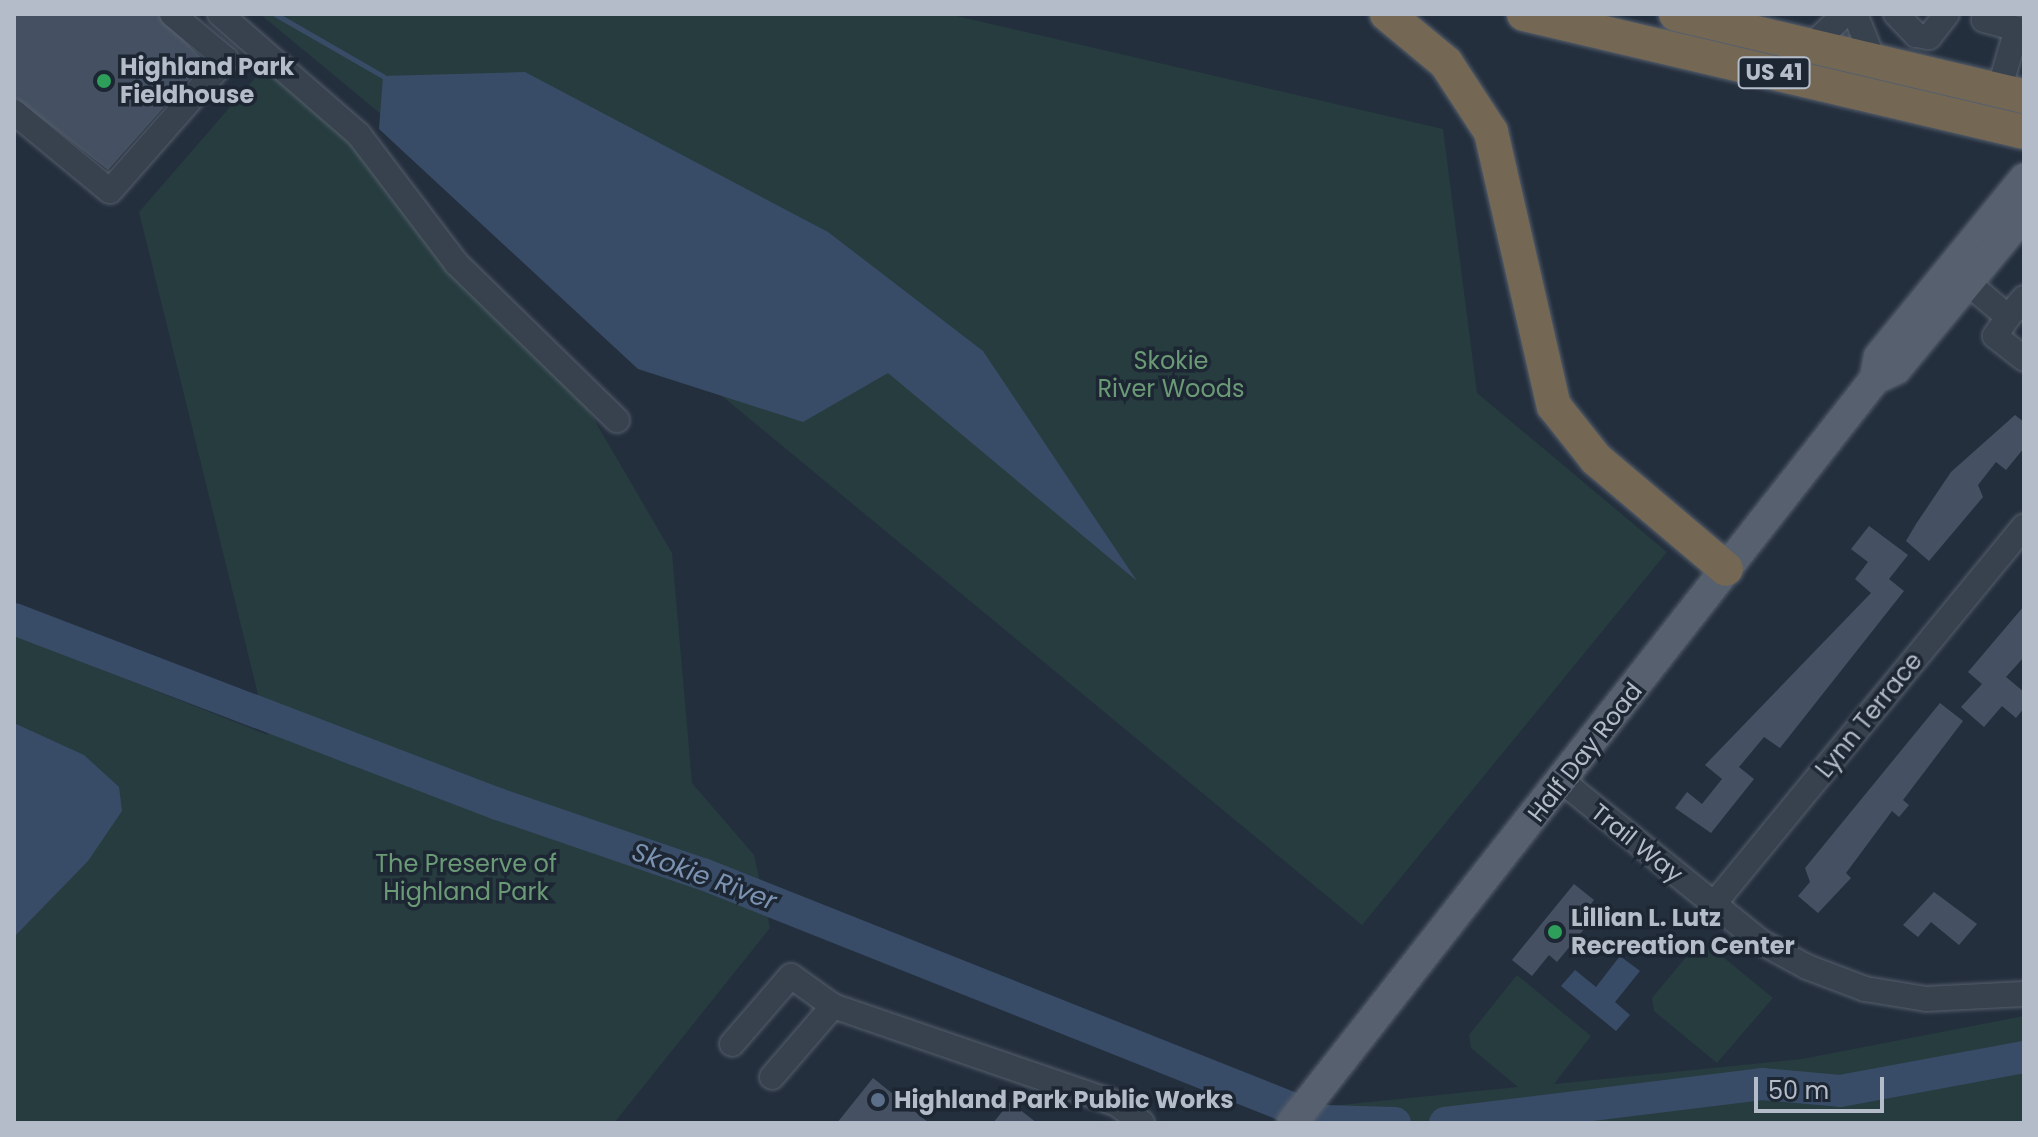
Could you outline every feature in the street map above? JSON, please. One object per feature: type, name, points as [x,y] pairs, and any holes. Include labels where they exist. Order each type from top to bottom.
[{"type":"highway","points":[[1387,14],[1446,63],[1491,132],[1554,406],[1596,459],[1726,569]]},
{"type":"highway","name":"US 41","points":[[1524,14],[2024,132]]},
{"type":"highway","name":"US 41","points":[[1676,14],[2012,93]]},
{"type":"main road","name":"Half Day Road","points":[[1875,379],[1879,357],[2024,179]]},
{"type":"main road","name":"Half Day Road","points":[[1292,1123],[1875,379],[1896,369],[2024,214]]},
{"type":"street","points":[[14,112],[110,191],[226,59],[172,14]]},
{"type":"street","points":[[220,14],[359,135],[456,263],[617,420]]},
{"type":"street","points":[[1811,46],[1845,14]]},
{"type":"street","points":[[1855,14],[1874,61]]},
{"type":"street","points":[[1896,14],[1916,35],[1929,37],[1947,14]]},
{"type":"street","points":[[1986,14],[1984,20],[2016,25],[2012,93]]},
{"type":"street","points":[[1968,283],[2018,310],[1995,336],[2024,359]]},
{"type":"street","name":"Lynn Terrace","points":[[1713,905],[2024,526]]},
{"type":"street","name":"Trail Way","points":[[1562,781],[1713,905],[1807,967],[1865,989],[1960,1001],[2024,994]]},
{"type":"street","points":[[732,1044],[791,976],[833,1006],[1117,1104],[1142,1123]]},
{"type":"street","points":[[772,1077],[833,1006]]},
{"type":"green space","name":"Skokie River Woods","points":[[260,14],[948,14],[1443,129],[1477,393],[1667,552],[1362,925]]},
{"type":"green space","name":"The Preserve of Highland Park","points":[[275,55],[561,363],[672,553],[692,783],[754,855],[770,928],[614,1123],[14,1123],[14,635],[268,735],[139,212]]},
{"type":"green space","points":[[1701,939],[1773,998],[1717,1063],[1654,1011],[1652,998]]},
{"type":"green space","points":[[1517,975],[1591,1036],[1554,1084],[1802,1059],[2024,1016],[2024,1123],[1317,1123],[1330,1106],[1518,1087],[1471,1048],[1469,1035]]},
{"type":"water","points":[[525,72],[828,232],[983,351],[1137,581],[888,373],[803,422],[638,369],[379,129],[383,76]]},
{"type":"water","points":[[14,723],[84,755],[119,787],[122,811],[88,861],[14,937]]},
{"type":"water","points":[[1620,956],[1640,971],[1615,1002],[1630,1015],[1616,1031],[1561,986],[1575,970],[1596,987]]},
{"type":"building","name":"Highland Park Fieldhouse","points":[[14,14],[157,14],[205,61],[108,170],[14,97]]},
{"type":"building","points":[[2015,415],[2024,422],[2024,448],[2006,470],[1996,462],[1978,485],[1983,497],[1929,561],[1906,541],[1916,524],[1951,472]]},
{"type":"building","points":[[1869,526],[1908,555],[1889,579],[1904,591],[1780,748],[1764,737],[1739,767],[1754,779],[1711,833],[1675,808],[1687,792],[1702,804],[1722,779],[1705,765],[1871,593],[1855,579],[1868,562],[1851,549]]},
{"type":"building","points":[[2024,606],[2024,657],[2006,677],[2024,692],[2024,708],[2016,718],[2002,706],[1984,727],[1961,707],[1982,684],[1968,672]]},
{"type":"building","points":[[1940,703],[1963,721],[1903,800],[1909,805],[1899,817],[1892,811],[1846,873],[1851,878],[1818,913],[1798,896],[1810,882],[1805,868]]},
{"type":"building","name":"Lillian L. Lutz Recreation Center","points":[[1574,884],[1594,900],[1577,921],[1585,928],[1557,962],[1549,955],[1532,976],[1512,960]]},
{"type":"building","points":[[1934,892],[1977,924],[1959,945],[1931,922],[1918,937],[1903,925]]},
{"type":"building","name":"Highland Park Public Works","points":[[873,1078],[929,1123],[837,1123]]},
{"type":"building","name":"Highland Park Public Works","points":[[1010,1102],[1037,1123],[993,1123]]},
{"type":"waterway","points":[[275,14],[383,76]]},
{"type":"waterway","name":"Skokie River","points":[[14,619],[498,804],[703,874],[1324,1121],[1395,1123]]},
{"type":"waterway","name":"Skokie River","points":[[1445,1123],[1762,1084],[1840,1091],[2024,1057]]},
{"type":"place","name":"Highland Park Fieldhouse","points":[[104,81]]},
{"type":"place","name":"Lillian L. Lutz Recreation Center","points":[[1555,932]]},
{"type":"place","name":"Highland Park Public Works","points":[[878,1100]]}]
